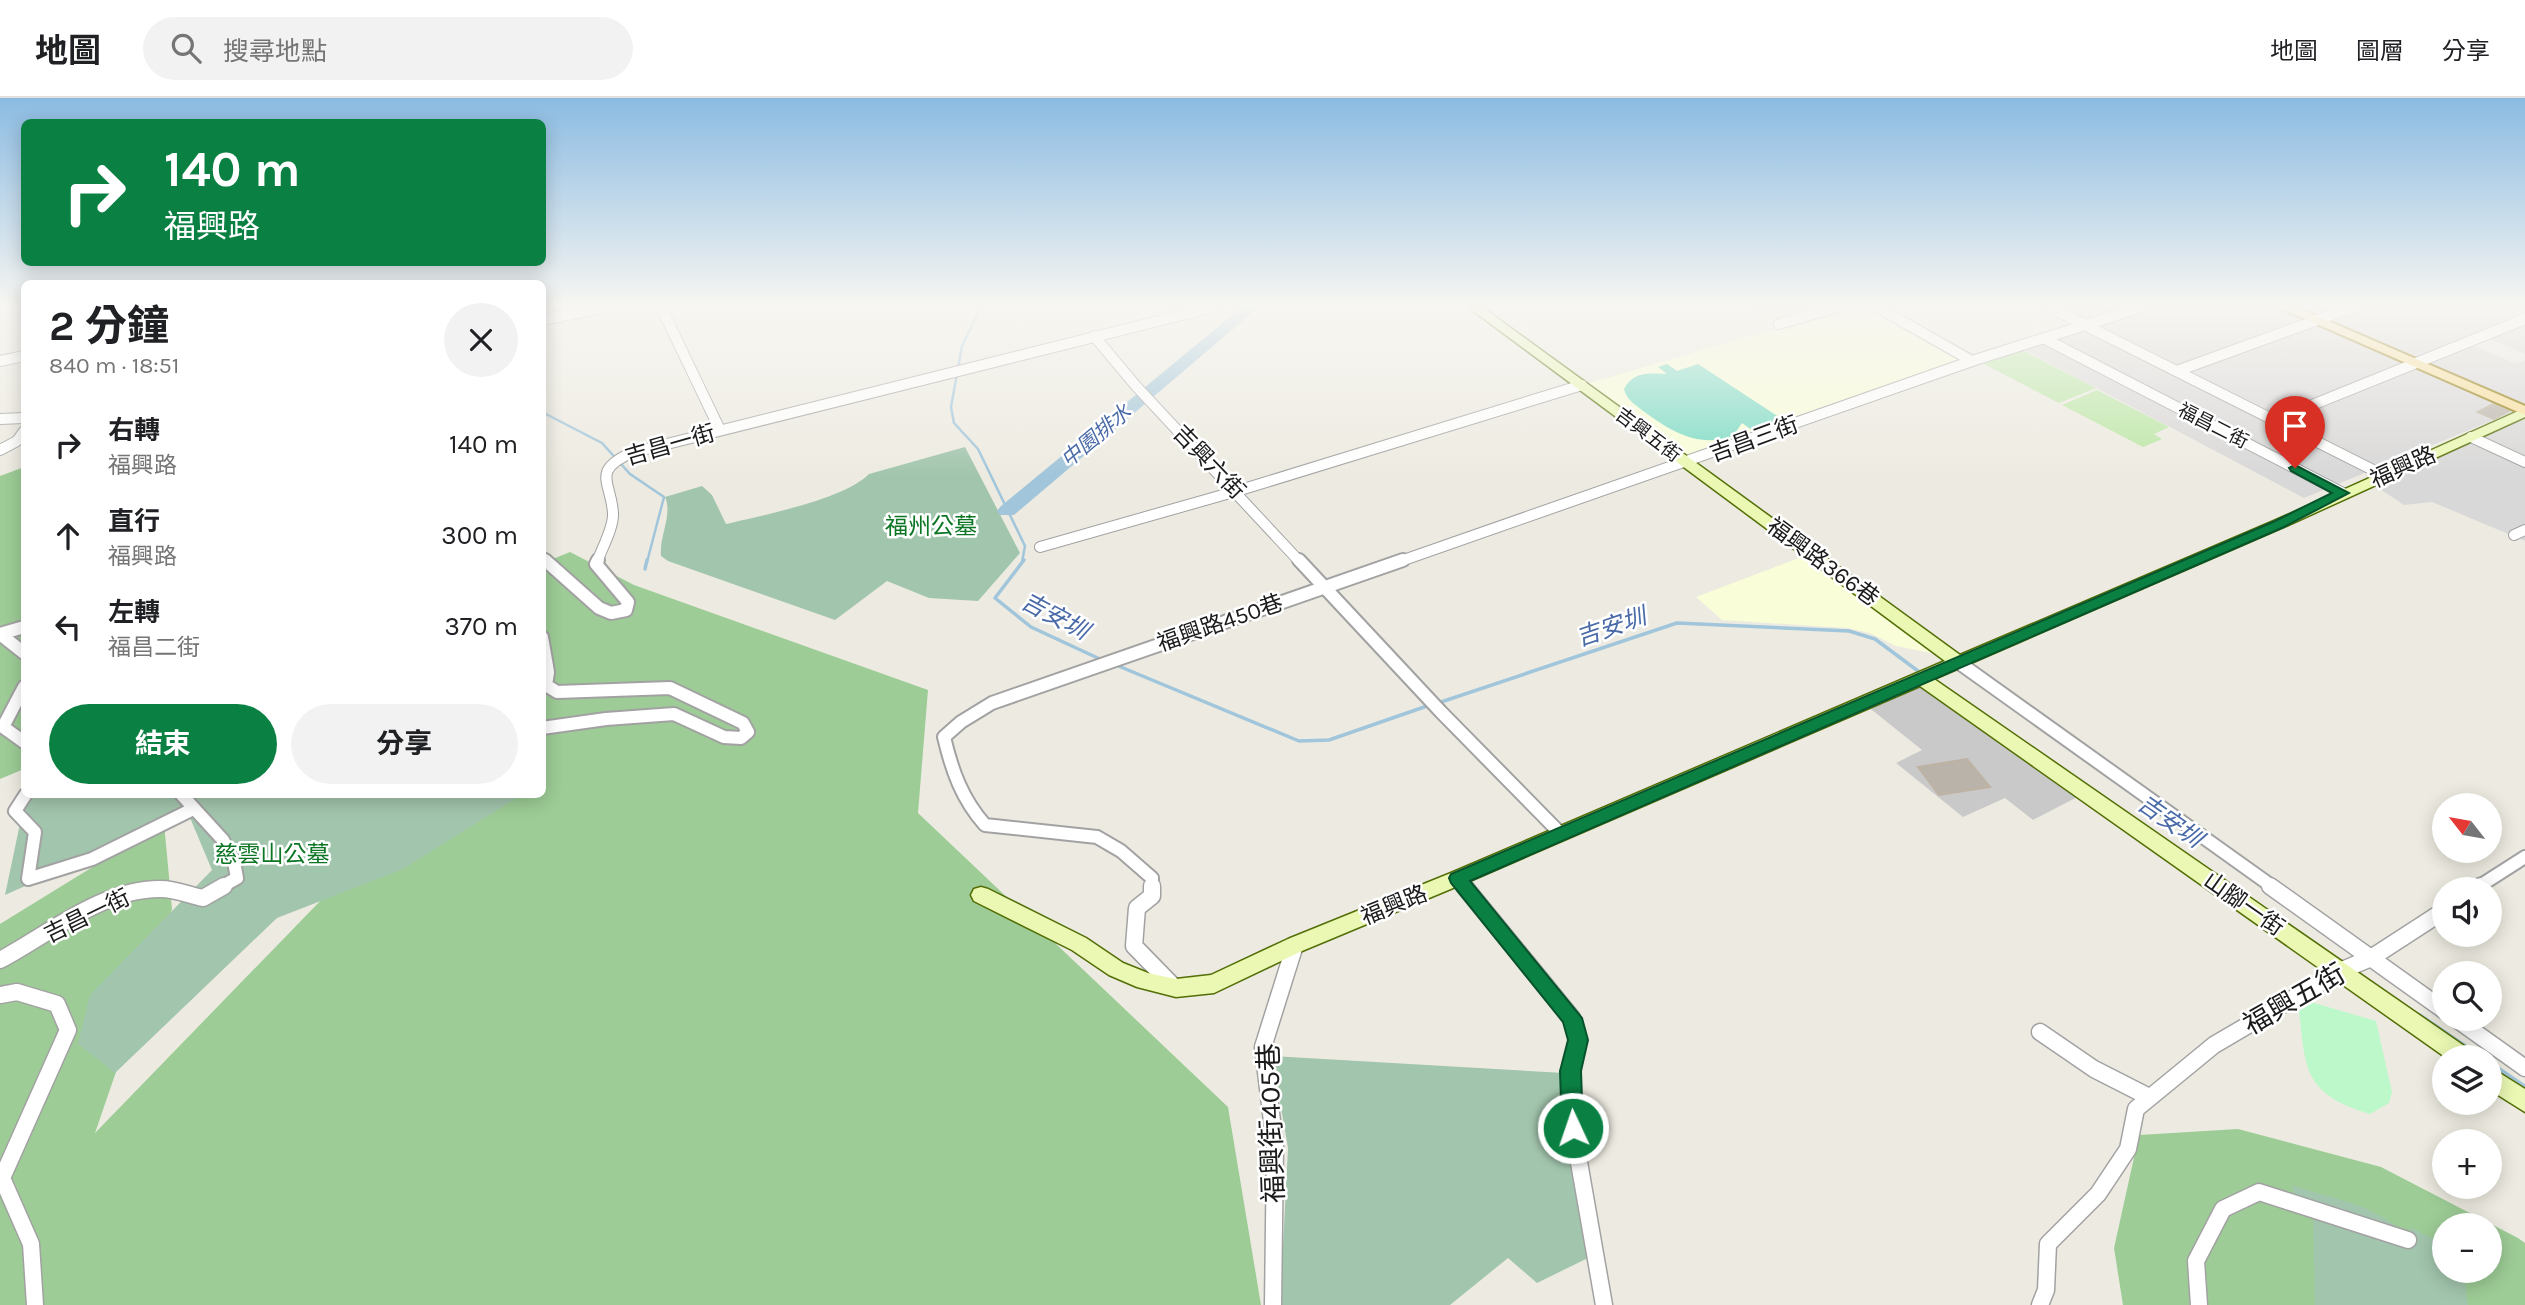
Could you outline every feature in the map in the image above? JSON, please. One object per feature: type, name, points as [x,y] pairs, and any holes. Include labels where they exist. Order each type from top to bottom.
[{"type":"main road","points":[[2422,363],[2525,405]]},
{"type":"main road","points":[[2422,363],[2525,412]]},
{"type":"street","points":[[688,363],[720,430]]},
{"type":"street","name":"吉昌一街","points":[[546,561],[599,608],[611,613],[626,610],[628,603],[596,564],[614,515],[607,491],[608,470],[613,461],[631,453],[986,363]]},
{"type":"street","name":"吉興六街","points":[[1117,363],[1440,712],[1560,833]]},
{"type":"street","name":"吉興五街","points":[[1552,363],[1686,463]]},
{"type":"street","name":"吉昌三街","points":[[1326,587],[1965,363]]},
{"type":"street","name":"福昌二街","points":[[2093,363],[2343,493]]},
{"type":"street","points":[[2161,363],[2385,476]]},
{"type":"street","points":[[2177,371],[2198,363]]},
{"type":"street","points":[[2275,420],[2416,363]]},
{"type":"street","points":[[1040,547],[1237,491],[1582,385]]},
{"type":"street","name":"福興路","points":[[981,895],[1079,944],[1116,969],[1145,981],[1175,988],[1214,984],[1295,945],[1458,878],[2279,524],[2525,412]]},
{"type":"street","points":[[0,419],[21,418]]},
{"type":"street","points":[[0,450],[17,441],[21,435]]},
{"type":"street","points":[[2471,437],[2525,462]]},
{"type":"street","name":"福興路366巷","points":[[1686,463],[1958,662]]},
{"type":"street","name":"福興路450巷","points":[[1175,988],[1134,946],[1137,908],[1152,897],[1152,878],[1139,865],[1097,837],[985,825],[965,802],[953,776],[944,737],[961,722],[992,703],[1326,587]]},
{"type":"street","points":[[0,634],[21,627]]},
{"type":"street","points":[[0,634],[21,651]]},
{"type":"street","points":[[546,660],[546,685],[557,692],[670,688],[743,723],[747,732],[741,738],[724,737],[674,714],[606,719],[546,727]]},
{"type":"street","points":[[1958,662],[2356,964],[2432,1004]]},
{"type":"street","name":"山腳一街","points":[[1927,677],[2356,964],[2448,1045]]},
{"type":"street","points":[[21,693],[3,727],[21,740]]},
{"type":"street","points":[[23,798],[15,811],[35,832],[27,879],[92,859],[194,809]]},
{"type":"street","name":"吉昌一街","points":[[0,960],[96,908],[136,891],[161,889],[203,898],[237,878],[235,863],[225,840],[184,798]]},
{"type":"street","points":[[2494,877],[2525,857]]},
{"type":"street","points":[[1458,878],[1572,1018],[1578,1040],[1570,1071],[1573,1128],[1604,1305]]},
{"type":"street","name":"福興五街","points":[[2149,1097],[2214,1045],[2432,917]]},
{"type":"street","name":"福興街405巷","points":[[1273,1305],[1275,1146],[1263,1047],[1295,945]]},
{"type":"street","points":[[0,995],[18,992],[57,1004],[68,1030],[2,1178],[31,1244],[35,1305]]},
{"type":"street","points":[[2473,1031],[2525,1068]]},
{"type":"street","points":[[2040,1032],[2094,1069],[2149,1097],[2136,1109],[2128,1149],[2098,1194],[2048,1244],[2046,1290],[2040,1305]]},
{"type":"street","points":[[2502,1086],[2525,1102]]},
{"type":"street","points":[[2199,1305],[2196,1261],[2223,1209],[2259,1192],[2408,1240]]},
{"type":"shaded area","points":[[1657,363],[1969,364],[1692,459],[1586,384]]},
{"type":"shaded area","points":[[2050,363],[2525,363],[2525,407],[2304,498]]},
{"type":"shaded area","points":[[1667,364],[1677,371],[1698,364],[1785,421],[1764,428],[1759,435],[1742,423],[1733,436],[1721,439],[1697,439],[1676,432],[1635,405],[1624,389],[1637,376],[1667,374],[1658,367]]},
{"type":"shaded area","points":[[2525,419],[2525,541],[2432,502],[2404,505],[2377,487],[2478,438]]},
{"type":"shaded area","points":[[1807,555],[1951,657],[1896,646],[1870,633],[1848,628],[1722,620],[1696,597]]},
{"type":"shaded area","points":[[1922,679],[2085,793],[2033,820],[2005,798],[1963,817],[1896,763],[1922,750],[1862,702]]},
{"type":"shaded area","points":[[2297,998],[2376,1021],[2392,1092],[2389,1103],[2370,1114],[2329,1096],[2317,1085],[2305,1058]]},
{"type":"green space","points":[[2048,363],[2096,388],[2059,403],[1984,364]]},
{"type":"green space","points":[[2097,390],[2169,427],[2154,434],[2162,439],[2143,447],[2062,405]]},
{"type":"green space","name":"福州公墓","points":[[965,447],[1020,553],[978,601],[929,598],[887,581],[835,620],[668,561],[661,556],[667,518],[665,497],[702,486],[712,495],[726,524],[822,499],[841,492],[869,474]]},
{"type":"green space","points":[[21,468],[21,770],[0,779],[0,476]]},
{"type":"green space","points":[[570,552],[634,585],[928,690],[918,813],[1228,1107],[1261,1305],[0,1305],[0,924],[164,823],[172,909],[95,1133],[420,798],[546,798],[546,562]]},
{"type":"green space","name":"慈雲山公墓","points":[[25,798],[516,798],[403,869],[277,918],[115,1073],[78,1044],[90,995],[212,870],[188,813],[5,895]]},
{"type":"green space","points":[[1272,1056],[1564,1073],[1571,1153],[1588,1258],[1537,1283],[1508,1258],[1450,1305],[1280,1305],[1288,1148]]},
{"type":"green space","points":[[2238,1129],[2381,1167],[2432,1193],[2432,1199],[2443,1199],[2470,1213],[2432,1213],[2432,1283],[2502,1283],[2502,1230],[2518,1238],[2525,1243],[2525,1305],[2123,1305],[2114,1248],[2139,1135]]},
{"type":"green space","points":[[2292,1185],[2368,1209],[2410,1238],[2410,1227],[2432,1238],[2432,1283],[2465,1283],[2468,1305],[2315,1305],[2313,1215],[2296,1208]]},
{"type":"building","points":[[2493,404],[2509,411],[2494,419],[2478,412]]},
{"type":"building","points":[[1967,759],[1990,787],[1939,795],[1918,767]]},
{"type":"waterway","name":"吉安圳","points":[[959,363],[951,407],[954,423],[978,449],[1025,546],[1022,562]]},
{"type":"waterway","name":"中園排水","points":[[1007,511],[1184,363]]},
{"type":"waterway","points":[[546,414],[602,443],[630,474],[664,497],[647,562]]},
{"type":"waterway","points":[[645,569],[647,560]]},
{"type":"waterway","name":"吉安圳","points":[[1024,560],[995,598],[1031,627],[1102,660]]},
{"type":"waterway","name":"吉安圳","points":[[1438,703],[1677,623],[1849,631],[1875,639],[1922,674]]},
{"type":"waterway","name":"吉安圳","points":[[1116,665],[1299,741],[1329,740],[1430,705]]},
{"type":"waterway","name":"吉安圳","points":[[2419,1015],[2463,1045]]},
{"type":"waterway","name":"吉安圳","points":[[2502,1071],[2525,1087]]},
{"type":"route","points":[[1573,1128],[1570,1071],[1578,1040],[1572,1018],[1458,878],[2279,524],[2343,493],[2295,468]]}]
